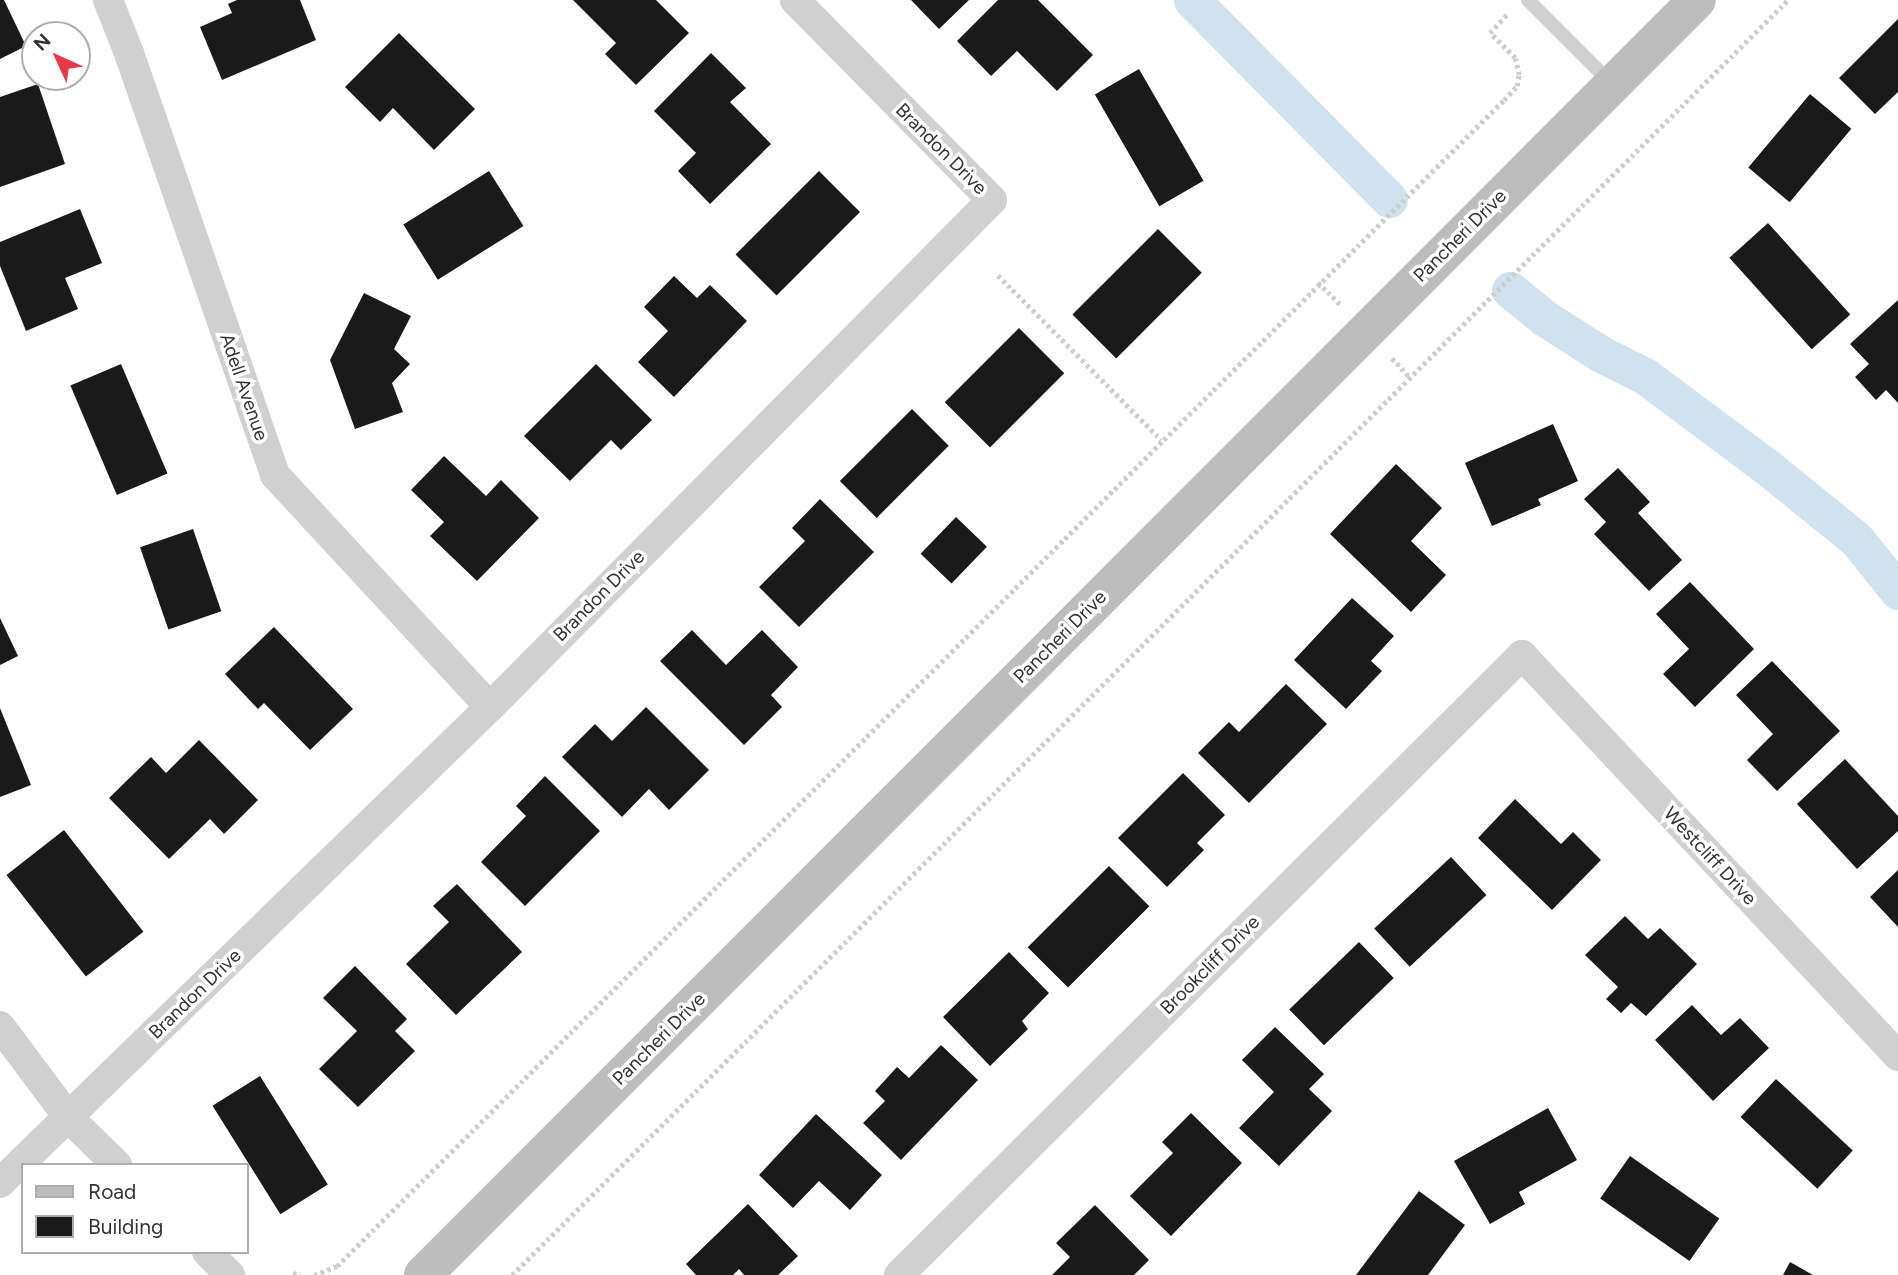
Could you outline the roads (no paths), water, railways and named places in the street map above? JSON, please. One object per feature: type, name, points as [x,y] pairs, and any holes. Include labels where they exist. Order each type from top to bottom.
[{"type":"street","name":"Adell Avenue","points":[[108,0],[134,66],[275,475],[490,707]]},
{"type":"street","name":"Brandon Drive","points":[[0,1183],[490,707],[992,200],[794,0]]},
{"type":"street","name":"Pancheri Drive","points":[[423,1275],[1697,0]]},
{"type":"street","name":"Westcliff Drive","points":[[1522,655],[1898,1056]]},
{"type":"street","name":"Brookcliff Drive","points":[[899,1275],[1522,655]]},
{"type":"street","points":[[0,1026],[68,1117],[115,1163]]},
{"type":"street","points":[[209,1254],[230,1275]]},
{"type":"lane","points":[[1528,0],[1612,85]]},
{"type":"waterway","points":[[1192,0],[1389,199]]},
{"type":"waterway","points":[[1510,290],[1546,319],[1601,354],[1645,376],[1767,467],[1856,539],[1898,591]]}]
